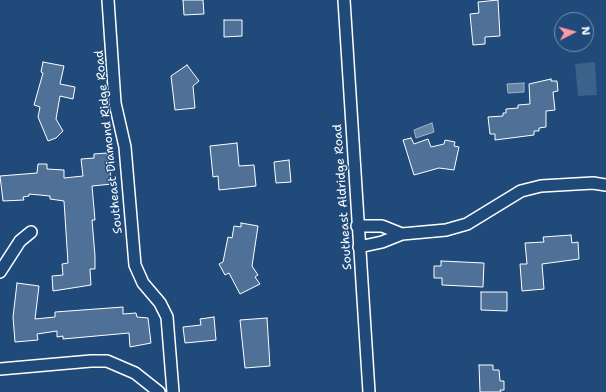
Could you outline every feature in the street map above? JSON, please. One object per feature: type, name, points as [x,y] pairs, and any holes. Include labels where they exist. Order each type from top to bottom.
[{"type":"street","name":"Southeast Diamond Ridge Road","points":[[108,0],[116,103],[125,147],[135,265],[144,283],[160,303],[166,317],[174,392]]},
{"type":"street","name":"Southeast Aldridge Road","points":[[344,0],[357,226],[369,392]]},
{"type":"street","points":[[359,247],[382,242],[402,234],[446,230],[467,224],[521,191],[541,186],[593,182],[606,185]]},
{"type":"street","points":[[357,226],[382,226],[402,234]]},
{"type":"street","points":[[0,272],[20,241],[31,232]]},
{"type":"street","points":[[0,369],[91,360],[107,361],[135,373],[159,392]]},
{"type":"shaded area","points":[[595,62],[597,95],[578,96],[575,64]]},
{"type":"shaded area","points":[[524,83],[524,92],[508,93],[507,84]]},
{"type":"shaded area","points":[[432,123],[434,132],[416,138],[414,130]]},
{"type":"building","points":[[183,0],[203,0],[204,14],[184,15]]},
{"type":"building","points":[[498,0],[500,36],[485,37],[485,44],[473,45],[470,14],[479,13],[478,2]]},
{"type":"building","points":[[224,20],[242,20],[242,36],[224,37]]},
{"type":"building","points":[[43,62],[64,66],[60,84],[75,87],[73,99],[60,96],[56,119],[63,131],[56,138],[48,141],[38,117],[40,107],[34,105],[43,73],[41,72]]},
{"type":"building","points":[[187,65],[199,81],[193,86],[195,108],[175,110],[171,76]]},
{"type":"building","points":[[551,79],[551,81],[557,81],[558,91],[553,92],[555,110],[546,111],[546,127],[539,128],[539,131],[534,131],[534,135],[495,140],[495,134],[490,134],[488,117],[503,116],[503,113],[506,113],[506,109],[518,108],[518,105],[530,104],[529,84]]},
{"type":"building","points":[[411,138],[414,144],[428,139],[431,147],[444,144],[445,140],[455,142],[454,146],[459,147],[454,170],[439,168],[414,175],[403,140]]},
{"type":"building","points":[[237,143],[239,166],[254,165],[256,186],[219,190],[218,176],[213,177],[210,146]]},
{"type":"building","points":[[107,153],[112,184],[92,186],[95,220],[92,220],[95,269],[90,269],[91,285],[53,291],[52,276],[63,275],[62,264],[68,263],[64,201],[50,199],[50,196],[29,194],[29,196],[23,197],[24,200],[3,201],[0,176],[37,173],[38,164],[47,164],[47,169],[64,170],[64,178],[83,176],[81,159],[94,158],[94,154]]},
{"type":"building","points":[[289,160],[291,182],[276,183],[274,162]]},
{"type":"building","points":[[241,223],[258,226],[252,266],[258,275],[255,277],[260,284],[240,294],[229,273],[225,275],[219,264],[223,262],[228,237],[232,238],[234,226],[241,227]]},
{"type":"building","points":[[571,235],[572,243],[578,242],[579,259],[542,264],[544,289],[522,291],[520,264],[527,264],[525,243],[544,242],[543,237]]},
{"type":"building","points":[[441,261],[484,263],[483,287],[442,285],[442,278],[434,278],[434,266],[441,266]]},
{"type":"building","points":[[17,283],[39,286],[35,319],[55,317],[55,312],[123,307],[123,314],[136,313],[137,317],[148,318],[151,343],[130,347],[129,333],[63,339],[63,336],[57,337],[57,331],[37,334],[38,340],[15,342],[13,317]]},
{"type":"building","points":[[481,292],[507,292],[507,311],[481,310]]},
{"type":"building","points":[[214,317],[216,340],[185,343],[183,327],[201,325],[200,319]]},
{"type":"building","points":[[267,318],[270,366],[245,368],[240,320]]},
{"type":"building","points":[[479,365],[493,365],[493,370],[499,370],[500,381],[504,381],[504,390],[500,390],[501,392],[480,392]]}]
